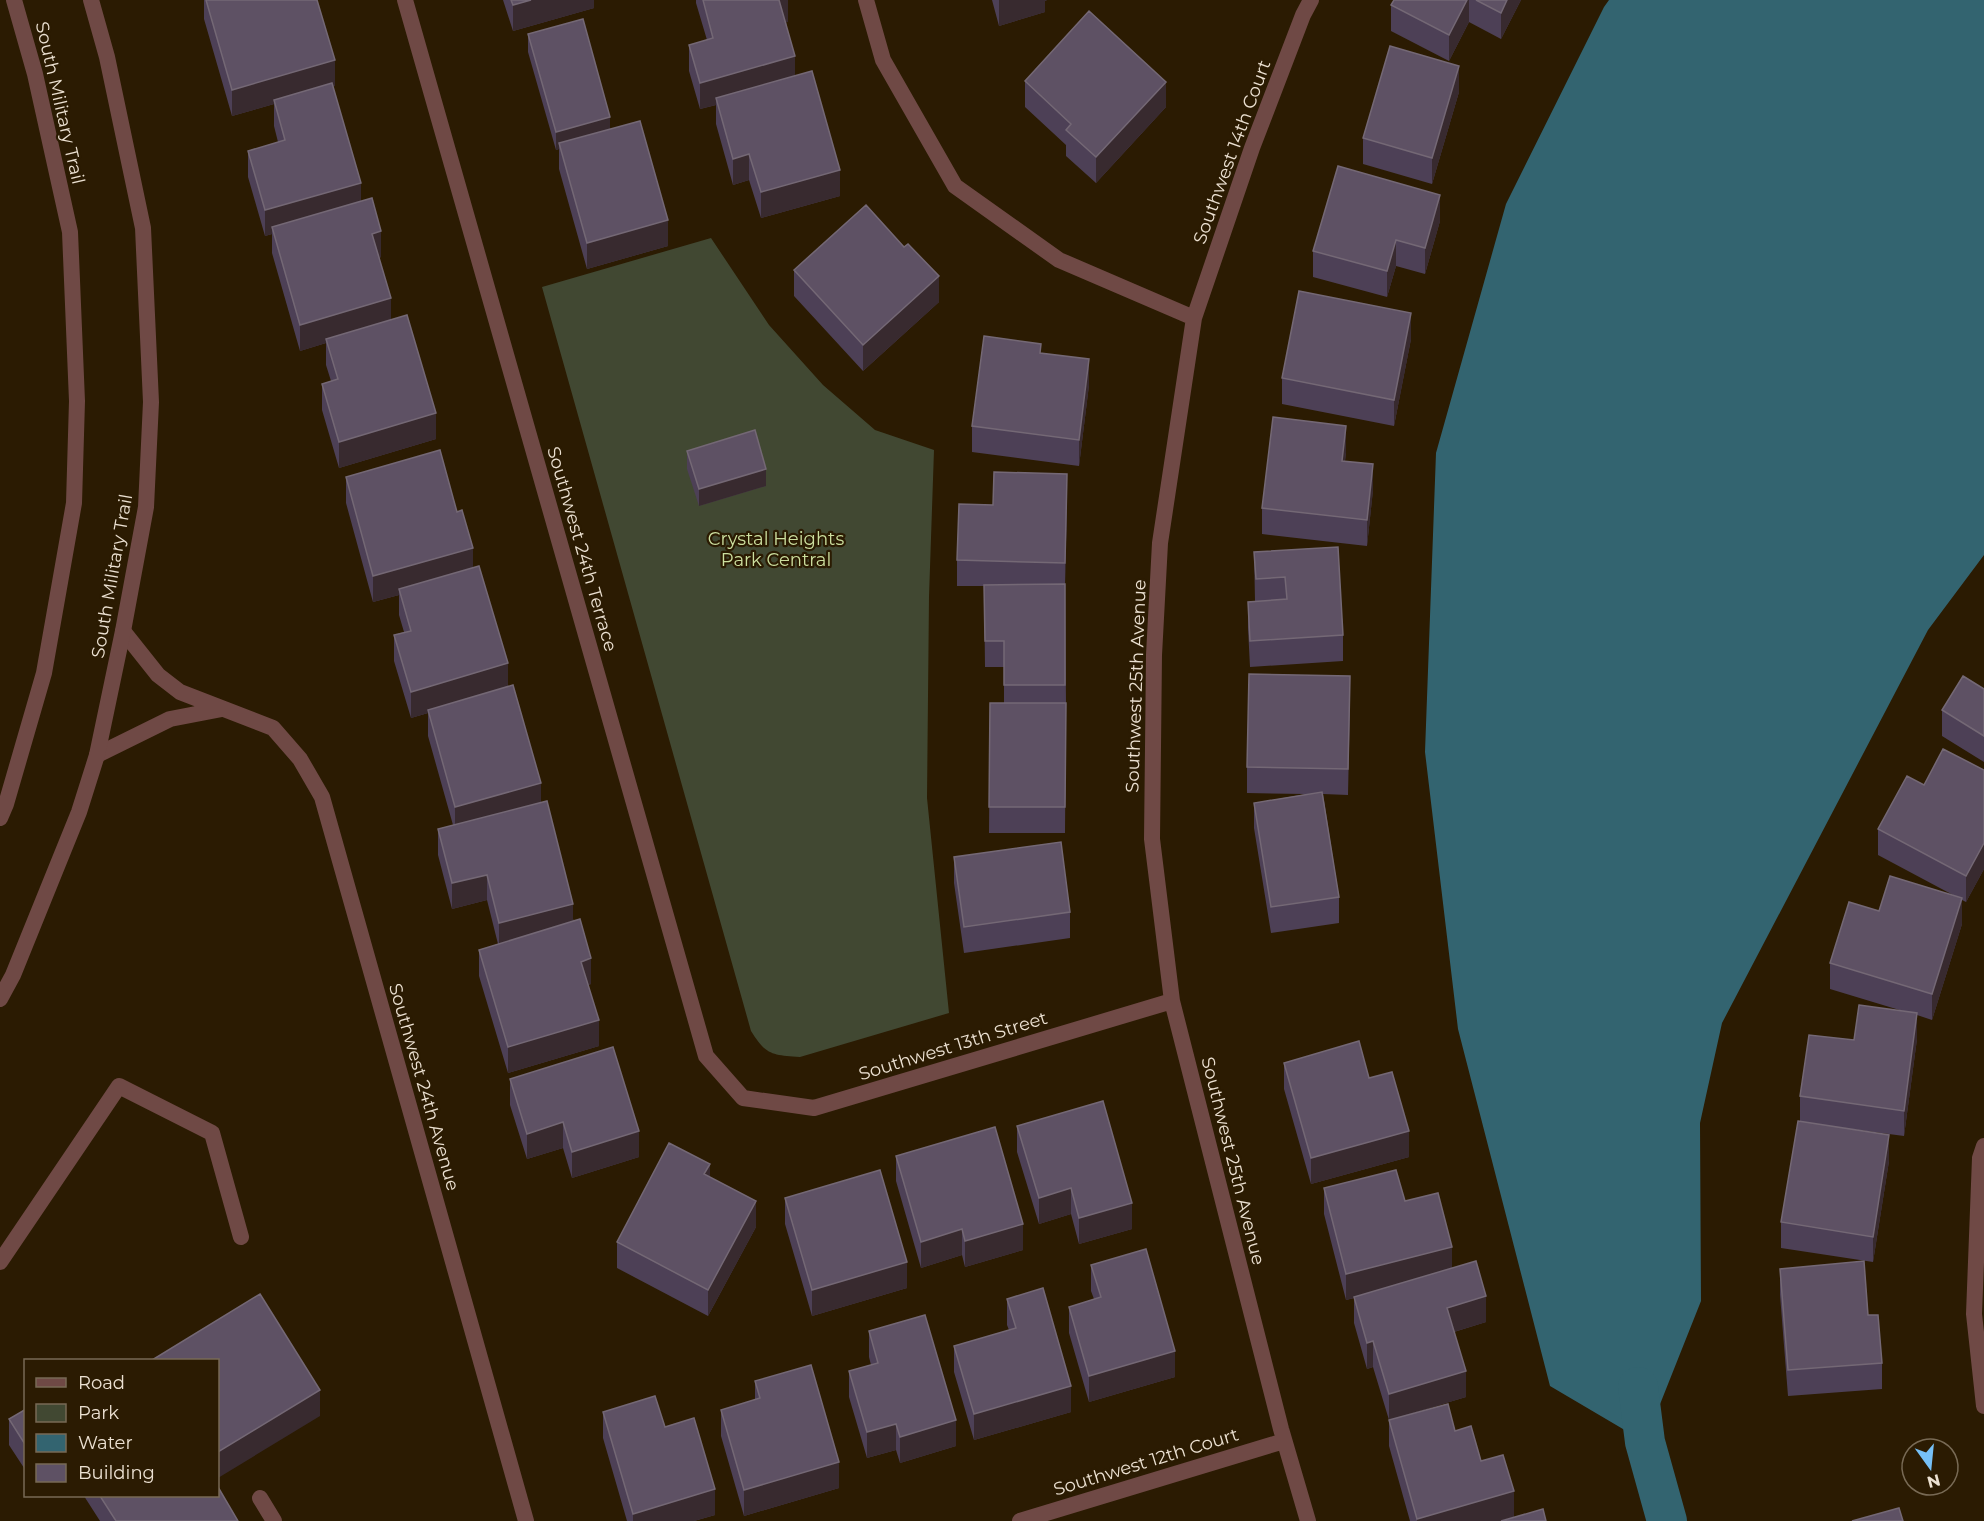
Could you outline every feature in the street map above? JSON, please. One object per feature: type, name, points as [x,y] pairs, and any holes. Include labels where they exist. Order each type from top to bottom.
[{"type":"street","name":"South Military Trail","points":[[0,818],[44,673],[74,503],[77,401],[70,232],[35,74],[14,0]]},
{"type":"street","name":"South Military Trail","points":[[0,999],[14,975],[75,823],[97,755],[146,507],[151,402],[143,228],[107,57],[91,0]]},
{"type":"street","name":"Southwest 24th Terrace","points":[[405,0],[706,1056],[743,1098]]},
{"type":"street","points":[[866,0],[883,60],[955,186],[1059,260],[1194,318]]},
{"type":"street","name":"Southwest 14th Court","points":[[1194,318],[1252,148],[1303,15],[1311,0]]},
{"type":"street","name":"Southwest 25th Avenue","points":[[1194,318],[1160,543],[1154,655],[1152,839],[1172,1001],[1284,1441],[1308,1521]]},
{"type":"street","name":"Southwest 24th Avenue","points":[[123,631],[158,675],[180,692],[273,728],[300,759],[322,797],[526,1521]]},
{"type":"street","points":[[97,755],[170,719],[223,709]]},
{"type":"street","name":"Southwest 13th Street","points":[[743,1098],[814,1108],[1172,1001]]},
{"type":"street","points":[[0,1262],[119,1086],[212,1133],[241,1237]]},
{"type":"street","points":[[1984,1146],[1980,1158],[1974,1314],[1984,1406]]},
{"type":"street","name":"Southwest 12th Court","points":[[1020,1521],[1284,1441]]},
{"type":"street","points":[[260,1498],[274,1521]]},
{"type":"green space","name":"Crystal Heights Park Central","points":[[711,238],[769,325],[823,385],[875,430],[934,450],[929,597],[927,798],[949,1013],[800,1057],[771,1052],[761,1045],[751,1031],[542,287]]},
{"type":"water","points":[[1609,0],[1984,0],[1984,555],[1928,630],[1722,1023],[1700,1123],[1701,1301],[1645,1442],[1550,1386],[1458,1029],[1425,752],[1436,453],[1506,204]]},
{"type":"building","points":[[206,0],[317,0],[335,60],[232,90]]},
{"type":"building","points":[[511,0],[531,0],[513,5]]},
{"type":"building","points":[[703,0],[779,0],[795,56],[700,83],[689,45],[713,38]]},
{"type":"building","points":[[1394,0],[1467,0],[1449,35],[1391,5]]},
{"type":"building","points":[[1476,0],[1507,0],[1501,13]]},
{"type":"building","points":[[1089,11],[1166,82],[1096,157],[1066,130],[1071,124],[1025,81]]},
{"type":"building","points":[[583,19],[610,117],[556,132],[528,34]]},
{"type":"building","points":[[1390,46],[1459,66],[1432,158],[1363,138]]},
{"type":"building","points":[[812,71],[840,170],[761,192],[749,154],[733,159],[716,98]]},
{"type":"building","points":[[332,83],[361,183],[265,210],[248,151],[285,140],[274,100]]},
{"type":"building","points":[[640,121],[668,220],[587,243],[559,143]]},
{"type":"building","points":[[1338,166],[1440,195],[1425,248],[1396,240],[1387,271],[1313,251]]},
{"type":"building","points":[[372,198],[381,231],[372,234],[391,298],[300,325],[272,227]]},
{"type":"building","points":[[866,205],[904,247],[908,244],[939,276],[863,345],[794,270]]},
{"type":"building","points":[[1299,291],[1411,313],[1394,400],[1282,378]]},
{"type":"building","points":[[407,315],[436,413],[339,442],[322,384],[338,379],[326,339]]},
{"type":"building","points":[[984,336],[1041,344],[1040,353],[1089,359],[1079,440],[972,426]]},
{"type":"building","points":[[1273,417],[1346,426],[1342,461],[1373,464],[1367,520],[1262,508]]},
{"type":"building","points":[[755,430],[766,469],[699,489],[687,451]]},
{"type":"building","points":[[440,450],[457,512],[462,510],[473,548],[373,576],[346,477]]},
{"type":"building","points":[[994,472],[1067,474],[1065,563],[957,560],[959,504],[993,505]]},
{"type":"building","points":[[1338,547],[1343,635],[1250,641],[1248,602],[1287,599],[1285,577],[1256,579],[1254,552]]},
{"type":"building","points":[[479,566],[508,663],[411,692],[394,635],[411,631],[399,589]]},
{"type":"building","points":[[1065,584],[1065,685],[1004,685],[1004,641],[985,641],[984,585]]},
{"type":"building","points":[[1249,674],[1350,676],[1348,769],[1247,767]]},
{"type":"building","points":[[1963,676],[1984,689],[1984,736],[1942,710]]},
{"type":"building","points":[[513,685],[541,783],[455,807],[428,710]]},
{"type":"building","points":[[990,703],[1066,703],[1065,807],[989,807]]},
{"type":"building","points":[[1943,749],[1984,770],[1984,843],[1966,876],[1878,829],[1907,776],[1924,785]]},
{"type":"building","points":[[1322,792],[1339,897],[1271,907],[1254,803]]},
{"type":"building","points":[[547,801],[573,904],[499,923],[487,875],[452,883],[438,829]]},
{"type":"building","points":[[1061,842],[1070,912],[964,927],[954,857]]},
{"type":"building","points":[[1890,876],[1962,898],[1932,994],[1830,963],[1849,902],[1879,911]]},
{"type":"building","points":[[580,919],[591,958],[581,962],[599,1020],[508,1047],[479,950]]},
{"type":"building","points":[[1859,1005],[1917,1013],[1904,1111],[1800,1096],[1809,1035],[1854,1040]]},
{"type":"building","points":[[1359,1041],[1369,1078],[1392,1072],[1409,1131],[1311,1158],[1284,1063]]},
{"type":"building","points":[[613,1047],[639,1131],[572,1152],[563,1122],[527,1134],[510,1079]]},
{"type":"building","points":[[1103,1101],[1132,1203],[1079,1218],[1071,1188],[1039,1198],[1017,1126]]},
{"type":"building","points":[[1798,1121],[1889,1135],[1873,1237],[1781,1222]]},
{"type":"building","points":[[995,1127],[1023,1224],[965,1241],[962,1229],[921,1242],[896,1156]]},
{"type":"building","points":[[669,1143],[710,1164],[704,1174],[756,1201],[708,1290],[617,1242]]},
{"type":"building","points":[[880,1170],[907,1262],[812,1290],[785,1198]]},
{"type":"building","points":[[1396,1170],[1405,1201],[1438,1193],[1452,1247],[1346,1274],[1324,1188]]},
{"type":"building","points":[[1146,1249],[1175,1351],[1089,1376],[1069,1307],[1101,1297],[1091,1265]]},
{"type":"building","points":[[1476,1261],[1486,1296],[1447,1308],[1466,1371],[1389,1394],[1373,1341],[1367,1343],[1354,1297]]},
{"type":"building","points":[[1864,1261],[1868,1315],[1878,1315],[1882,1363],[1788,1370],[1780,1269]]},
{"type":"building","points":[[1043,1288],[1071,1386],[974,1414],[954,1346],[1016,1328],[1007,1299]]},
{"type":"building","points":[[260,1294],[320,1390],[219,1451],[219,1359],[154,1359]]},
{"type":"building","points":[[925,1315],[956,1420],[900,1437],[896,1424],[867,1432],[849,1371],[878,1363],[869,1331]]},
{"type":"building","points":[[811,1365],[839,1462],[744,1490],[721,1410],[760,1398],[755,1381]]},
{"type":"building","points":[[655,1396],[665,1427],[694,1418],[715,1489],[633,1514],[603,1412]]},
{"type":"building","points":[[1448,1404],[1455,1431],[1471,1426],[1481,1461],[1503,1455],[1514,1491],[1417,1519],[1389,1420]]},
{"type":"building","points":[[24,1410],[24,1443],[9,1419]]},
{"type":"building","points":[[219,1489],[238,1521],[116,1521],[101,1497],[219,1497]]},
{"type":"building","points":[[1899,1508],[1903,1521],[1852,1521]]},
{"type":"building","points":[[1543,1509],[1546,1521],[1501,1521]]},
{"type":"waterway","points":[[1638,1387],[1645,1442],[1667,1521]]}]
